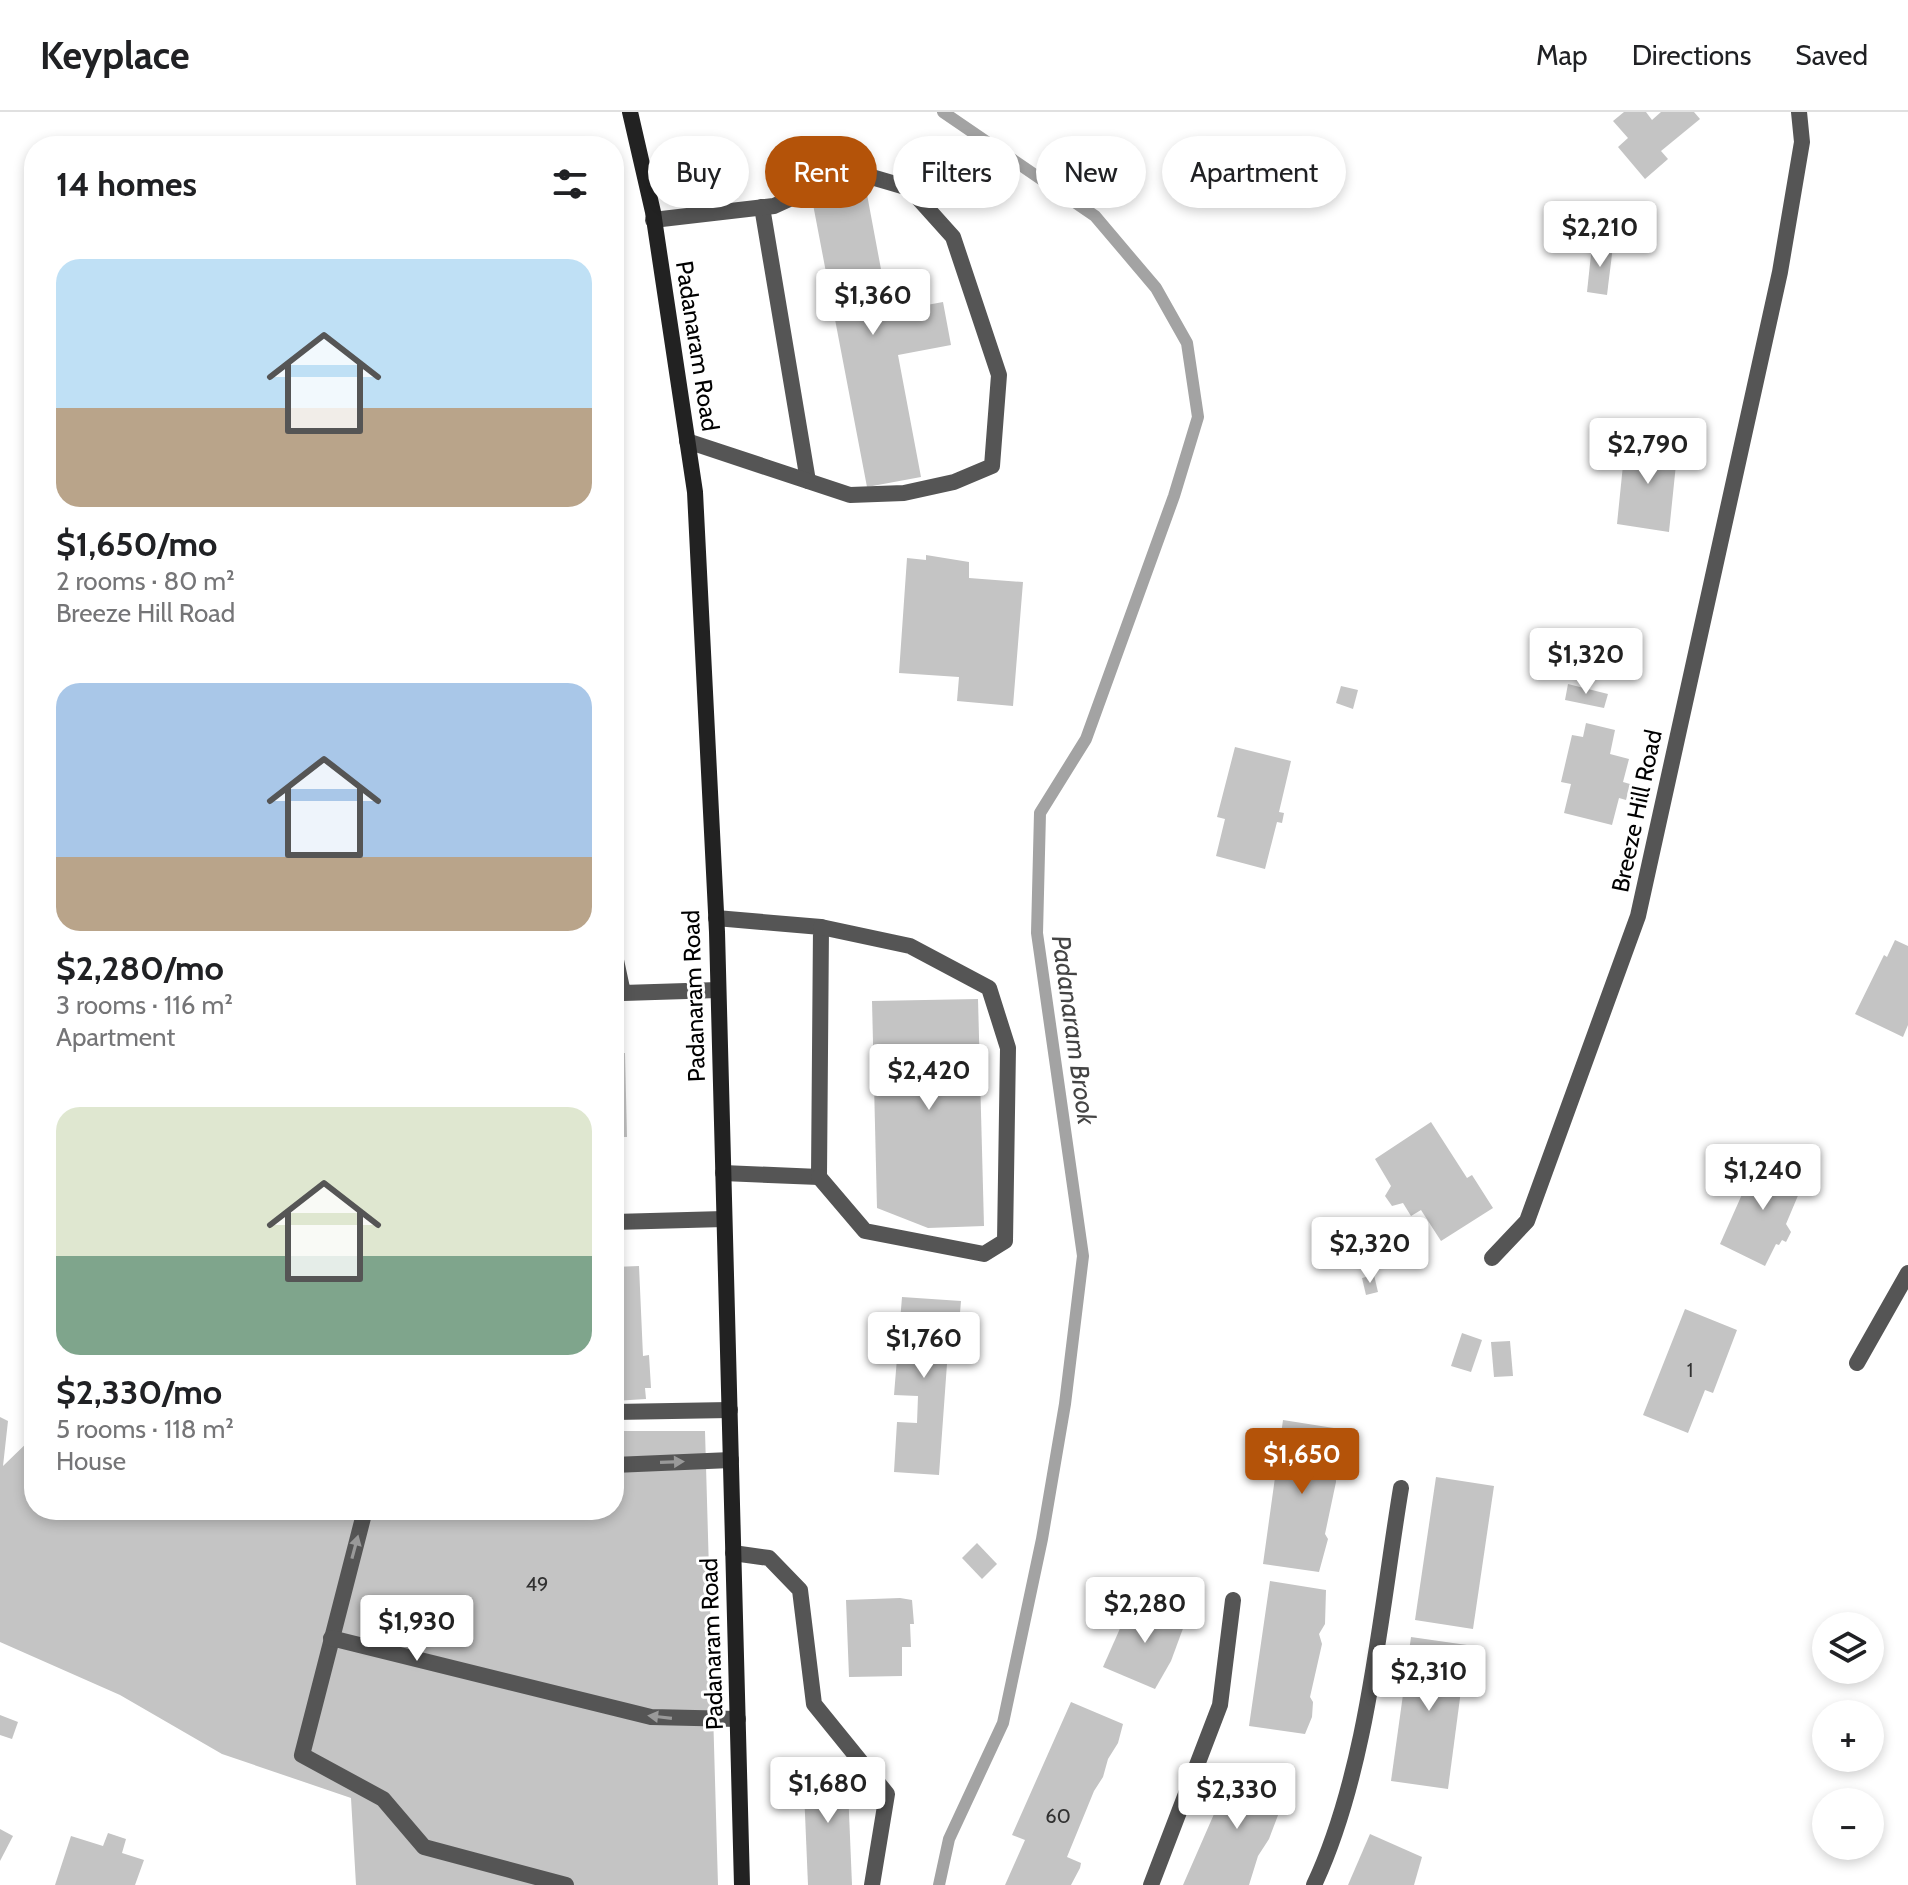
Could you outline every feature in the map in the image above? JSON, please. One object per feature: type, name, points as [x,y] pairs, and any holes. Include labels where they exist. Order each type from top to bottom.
[{"type":"main road","name":"Padanaram Road","points":[[630,112],[653,220],[695,492],[716,918],[742,1885]]},
{"type":"street","name":"Breeze Hill Road","points":[[1492,1258],[1527,1221],[1638,916],[1780,272],[1802,142],[1799,112]]},
{"type":"street","points":[[653,220],[774,206],[851,171],[909,188],[953,237],[999,375],[992,466],[954,482],[904,493],[850,495],[687,441]]},
{"type":"street","points":[[762,207],[808,481]]},
{"type":"street","points":[[716,918],[821,927],[910,946],[989,988],[1008,1048],[1005,1241],[984,1254],[865,1231],[819,1177],[821,927]]},
{"type":"street","points":[[624,993],[718,990]]},
{"type":"street","points":[[723,1173],[819,1177]]},
{"type":"street","points":[[624,1222],[724,1219]]},
{"type":"street","points":[[1857,1363],[1908,1273]]},
{"type":"street","points":[[624,1412],[730,1410]]},
{"type":"street","points":[[624,1465],[731,1460]]},
{"type":"street","points":[[1314,1885],[1330,1852],[1354,1768],[1401,1488]]},
{"type":"street","points":[[362,1520],[302,1755],[383,1799],[424,1847],[561,1884]]},
{"type":"street","points":[[733,1553],[769,1558],[800,1590],[814,1704],[887,1794],[872,1885]]},
{"type":"street","points":[[1151,1885],[1220,1705],[1233,1600]]},
{"type":"street","points":[[331,1638],[651,1717],[738,1719]]},
{"type":"building","points":[[1624,112],[1646,112],[1652,120],[1661,112],[1694,112],[1700,119],[1661,151],[1668,159],[1645,179],[1618,147],[1628,138],[1613,121]]},
{"type":"building","points":[[814,208],[870,208],[889,312],[943,302],[951,345],[898,355],[921,477],[867,487]]},
{"type":"building","points":[[1592,245],[1613,246],[1607,295],[1587,292]]},
{"type":"building","points":[[1630,440],[1678,445],[1669,532],[1617,524],[1623,465],[1627,466]]},
{"type":"building","points":[[926,555],[969,562],[969,578],[1023,582],[1013,706],[957,701],[959,677],[899,673],[907,558],[926,560]]},
{"type":"building","points":[[1568,684],[1608,694],[1604,708],[1565,700]]},
{"type":"building","points":[[1341,686],[1358,690],[1353,709],[1336,703]]},
{"type":"building","points":[[1586,723],[1615,730],[1610,754],[1629,759],[1623,782],[1630,784],[1626,800],[1619,798],[1612,825],[1564,813],[1571,784],[1561,782],[1572,735],[1583,737]]},
{"type":"building","points":[[1235,747],[1291,761],[1279,812],[1284,813],[1282,823],[1277,822],[1265,869],[1216,856],[1225,819],[1217,817]]},
{"type":"building","points":[[1895,940],[1908,946],[1908,1025],[1903,1037],[1855,1014],[1884,955],[1887,957]]},
{"type":"building","points":[[978,999],[984,1226],[928,1228],[877,1208],[872,1001]]},
{"type":"building","points":[[624,1053],[625,1053],[627,1137],[624,1137]]},
{"type":"building","points":[[1431,1122],[1467,1178],[1472,1175],[1493,1208],[1441,1241],[1421,1210],[1411,1216],[1403,1203],[1392,1206],[1385,1196],[1391,1186],[1375,1159]]},
{"type":"building","points":[[1759,1156],[1805,1179],[1786,1224],[1791,1232],[1786,1242],[1782,1240],[1779,1245],[1776,1244],[1765,1266],[1720,1244]]},
{"type":"building","points":[[639,1266],[643,1356],[649,1355],[651,1388],[645,1388],[646,1399],[624,1400],[624,1267]]},
{"type":"building","points":[[1374,1275],[1378,1292],[1366,1295],[1362,1278]]},
{"type":"building","points":[[902,1297],[961,1301],[958,1337],[949,1336],[939,1475],[894,1472],[897,1422],[917,1423],[918,1396],[894,1395]]},
{"type":"building","points":[[1685,1309],[1737,1330],[1713,1393],[1705,1390],[1688,1433],[1643,1415]]},
{"type":"building","points":[[1462,1333],[1482,1340],[1471,1372],[1451,1366]]},
{"type":"building","points":[[1510,1341],[1513,1376],[1494,1377],[1491,1342]]},
{"type":"building","points":[[0,1417],[8,1421],[3,1466],[24,1446],[24,1520],[624,1520],[624,1431],[705,1431],[718,1885],[356,1885],[351,1798],[222,1754],[120,1695],[0,1642]]},
{"type":"building","points":[[1283,1420],[1340,1429],[1339,1462],[1335,1465],[1336,1482],[1325,1534],[1328,1539],[1319,1572],[1263,1564]]},
{"type":"building","points":[[1436,1477],[1494,1486],[1473,1629],[1415,1620]]},
{"type":"building","points":[[977,1543],[997,1564],[982,1579],[962,1558]]},
{"type":"building","points":[[1270,1581],[1326,1590],[1325,1624],[1319,1634],[1322,1644],[1310,1697],[1313,1702],[1312,1717],[1305,1734],[1249,1726]]},
{"type":"building","points":[[1133,1599],[1185,1623],[1171,1661],[1155,1689],[1103,1667]]},
{"type":"building","points":[[846,1600],[912,1600],[914,1624],[910,1624],[911,1647],[902,1647],[902,1676],[849,1677]]},
{"type":"building","points":[[1411,1637],[1467,1645],[1448,1789],[1391,1781]]},
{"type":"building","points":[[1071,1702],[1123,1724],[1118,1743],[1108,1759],[1067,1857],[1081,1863],[1080,1868],[1071,1885],[1005,1885],[1025,1840],[1012,1835]]},
{"type":"building","points":[[0,1715],[18,1722],[12,1739],[0,1735]]},
{"type":"building","points":[[847,1765],[852,1885],[808,1885],[803,1767]]},
{"type":"building","points":[[1235,1766],[1288,1789],[1269,1839],[1258,1856],[1249,1885],[1183,1885]]},
{"type":"building","points":[[0,1829],[13,1836],[0,1861]]},
{"type":"building","points":[[108,1833],[126,1839],[122,1853],[144,1860],[135,1885],[55,1885],[71,1836],[103,1846]]},
{"type":"building","points":[[1370,1834],[1422,1857],[1414,1885],[1348,1885]]},
{"type":"waterway","name":"Padanaram Brook","points":[[939,1885],[949,1839],[1003,1723],[1042,1539],[1065,1404],[1083,1256],[1037,933],[1040,813],[1086,739],[1174,496],[1198,417],[1187,343],[1156,288],[1095,216],[943,112]]}]
